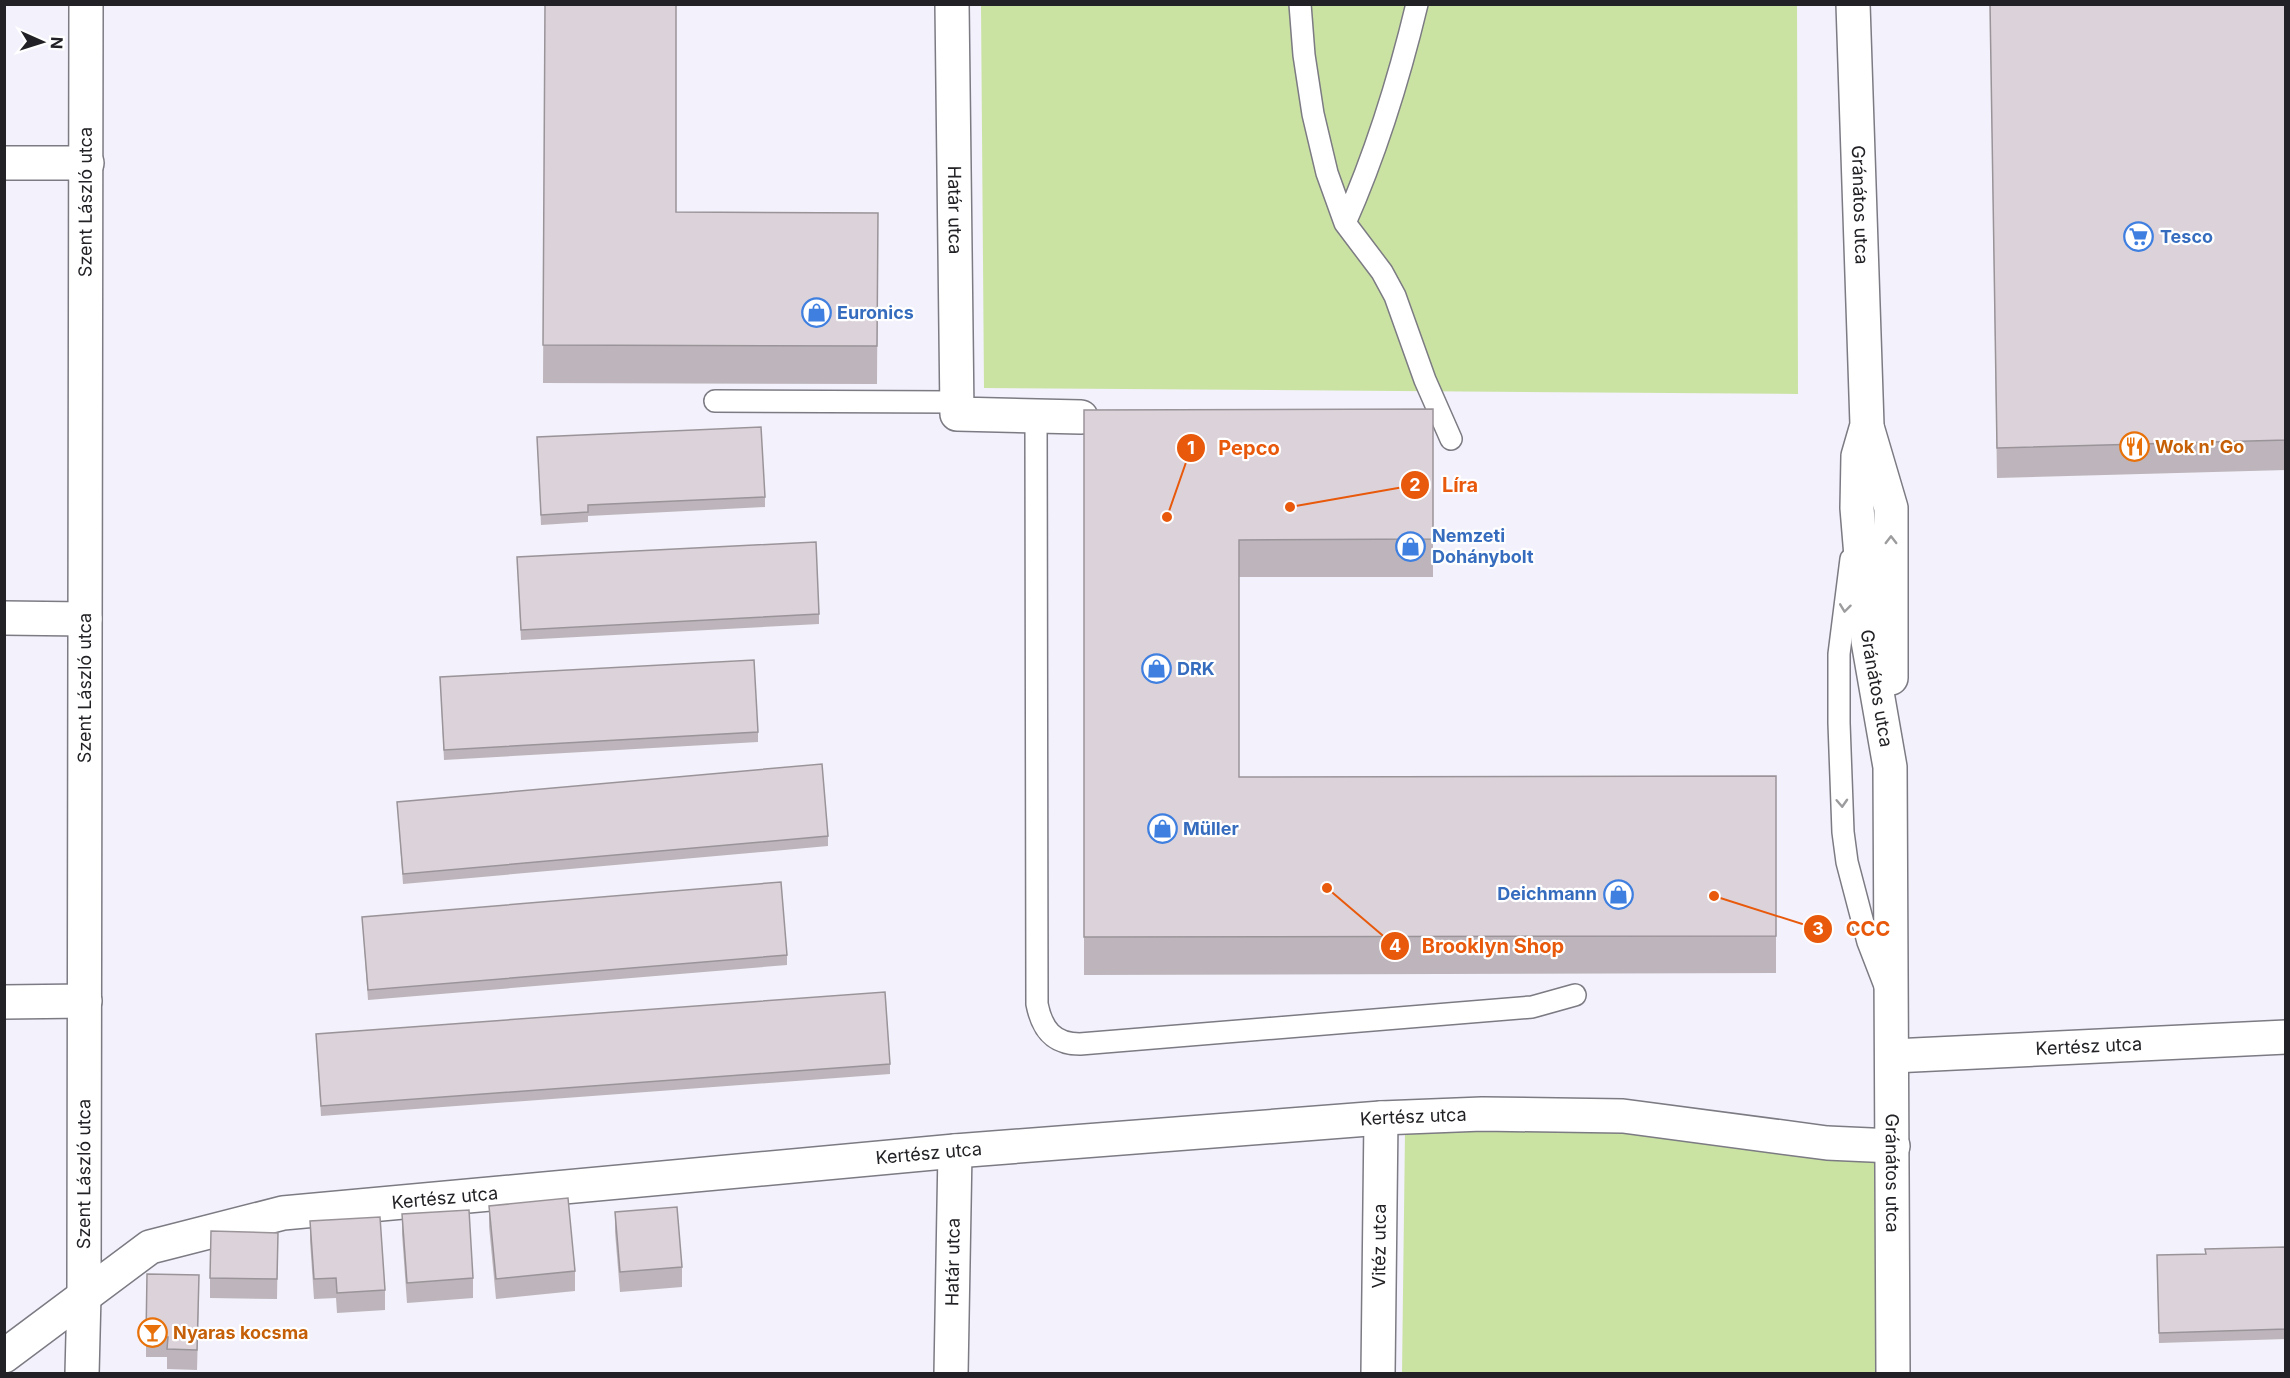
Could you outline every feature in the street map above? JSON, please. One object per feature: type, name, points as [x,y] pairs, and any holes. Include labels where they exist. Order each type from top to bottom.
[{"type":"street","name":"Szent László utca","points":[[82,1374],[85,1001],[86,4]]},
{"type":"street","name":"Határ utca","points":[[952,4],[956,408]]},
{"type":"street","name":"Gránátos utca","points":[[1853,4],[1867,425],[1858,456],[1857,508],[1868,641],[1890,767],[1893,1374]]},
{"type":"street","points":[[4,163],[87,163]]},
{"type":"street","points":[[956,408],[1036,416],[1081,417]]},
{"type":"street","points":[[1867,425],[1891,508],[1890,767]]},
{"type":"street","points":[[4,618],[85,619]]},
{"type":"street","points":[[4,1002],[85,1001]]},
{"type":"street","name":"Kertész utca","points":[[1893,1056],[2286,1037]]},
{"type":"street","name":"Kertész utca","points":[[4,1356],[150,1247],[283,1212],[955,1151],[1382,1118],[1482,1114],[1623,1116],[1827,1143],[1893,1146]]},
{"type":"street","name":"Vitéz utca","points":[[1378,1374],[1382,1118]]},
{"type":"street","name":"Határ utca","points":[[951,1374],[955,1151]]},
{"type":"lane","points":[[1300,4],[1312,114],[1327,173],[1345,224],[1382,272],[1395,296],[1425,380],[1451,439]]},
{"type":"lane","points":[[1345,224],[1365,178],[1385,118],[1417,4]]},
{"type":"lane","points":[[716,401],[956,408]]},
{"type":"lane","points":[[1036,416],[1038,1004],[1045,1030],[1061,1041],[1080,1044],[1532,1007],[1575,995]]},
{"type":"lane","points":[[1857,508],[1839,654],[1839,723],[1844,832],[1847,862],[1868,942],[1890,1001]]},
{"type":"green space","points":[[981,5],[1797,5],[1798,394],[984,388]]},
{"type":"green space","points":[[1569,1127],[1623,1129],[1795,1156],[1878,1161],[1880,1373],[1402,1374],[1405,1133]]},
{"type":"building","points":[[545,4],[676,4],[676,212],[878,213],[877,346],[543,345]]},
{"type":"building","name":"Tesco","points":[[1990,4],[2286,4],[2286,440],[1997,448]]},
{"type":"building","points":[[1433,409],[1433,539],[1239,540],[1239,777],[1776,776],[1776,936],[1084,937],[1084,410]]},
{"type":"building","points":[[761,427],[765,497],[588,505],[588,512],[541,515],[537,437]]},
{"type":"building","points":[[816,542],[819,614],[521,630],[517,557]]},
{"type":"building","points":[[754,660],[758,732],[444,750],[440,677]]},
{"type":"building","points":[[822,764],[828,836],[403,874],[397,802]]},
{"type":"building","points":[[781,882],[787,955],[368,990],[362,917]]},
{"type":"building","points":[[885,992],[890,1064],[321,1106],[316,1034]]},
{"type":"building","points":[[568,1198],[575,1271],[496,1279],[489,1206]]},
{"type":"building","points":[[677,1207],[682,1267],[620,1272],[615,1212]]},
{"type":"building","points":[[469,1210],[473,1278],[407,1283],[402,1214]]},
{"type":"building","points":[[380,1217],[385,1290],[337,1293],[336,1278],[314,1279],[310,1221]]},
{"type":"building","points":[[211,1231],[278,1233],[277,1279],[210,1278]]},
{"type":"building","points":[[2286,1247],[2286,1329],[2159,1333],[2157,1255],[2206,1254],[2205,1249]]},
{"type":"building","points":[[147,1274],[199,1275],[197,1350],[167,1349],[168,1337],[146,1337]]},
{"type":"place","name":"Tesco","points":[[2139,237]]},
{"type":"place","name":"Euronics","points":[[816,313]]},
{"type":"place","name":"Wok n' Go","points":[[2134,447]]},
{"type":"place","name":"Líra","points":[[1290,507]]},
{"type":"place","name":"Pepco","points":[[1167,517]]},
{"type":"place","name":"Nemzeti Dohánybolt","points":[[1411,546]]},
{"type":"place","name":"DRK","points":[[1156,669]]},
{"type":"place","name":"Müller","points":[[1162,829]]},
{"type":"place","name":"Brooklyn Shop","points":[[1327,888]]},
{"type":"place","name":"Deichmann","points":[[1618,894]]},
{"type":"place","name":"CCC","points":[[1714,896]]},
{"type":"place","name":"Nyaras kocsma","points":[[152,1333]]}]
